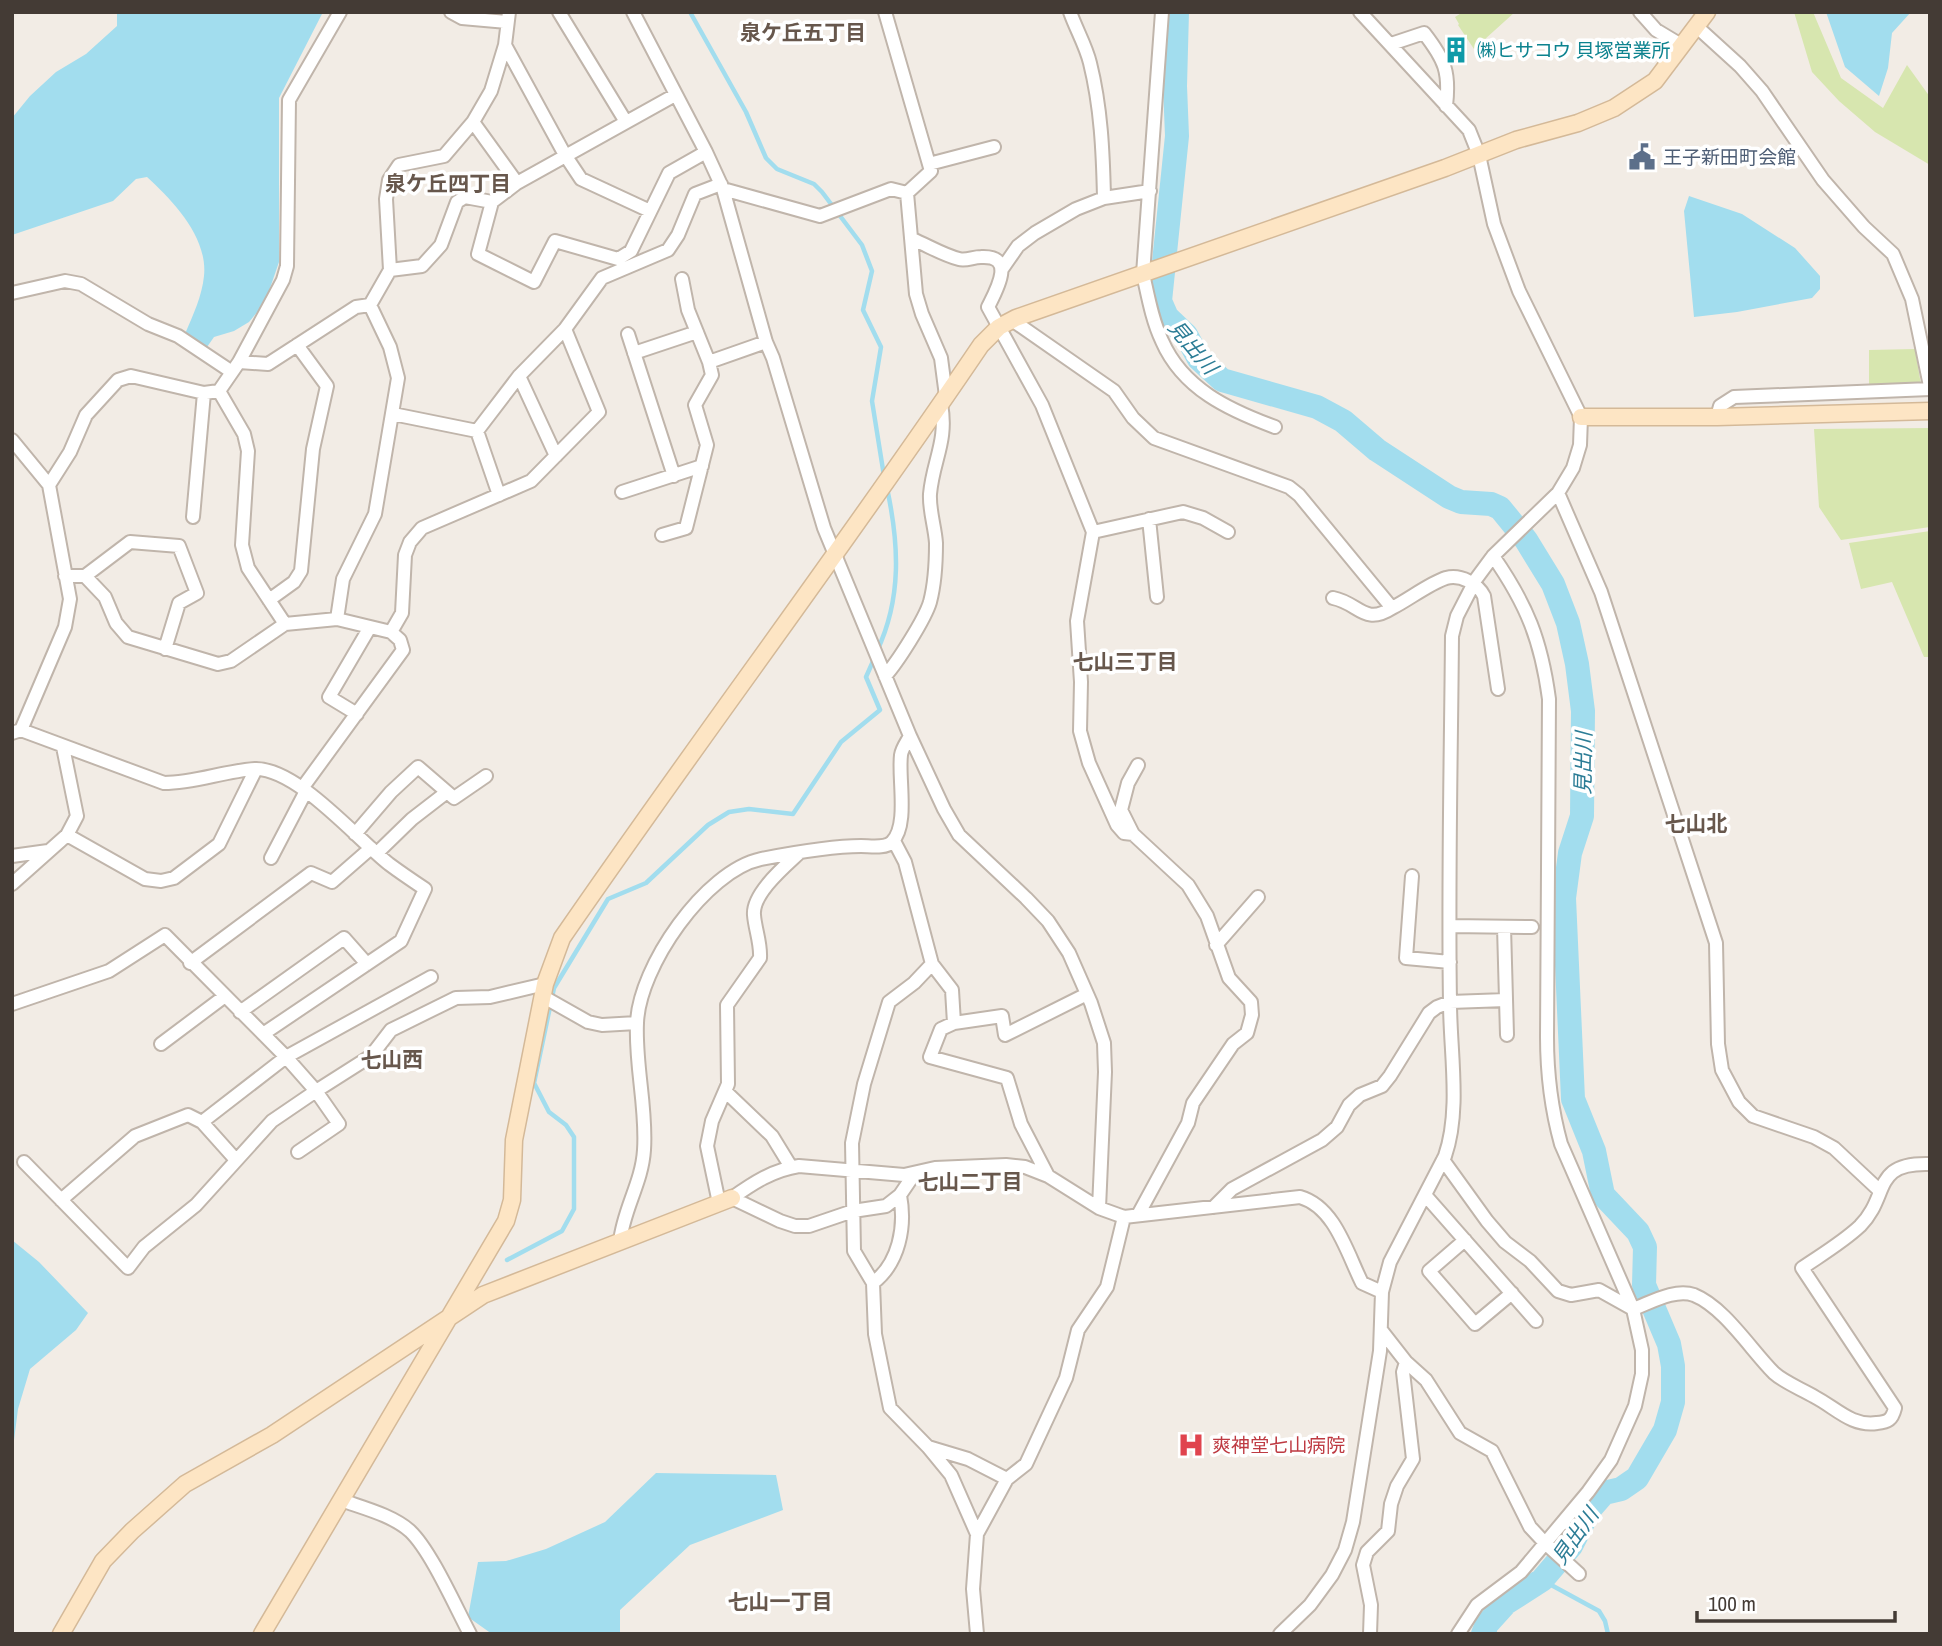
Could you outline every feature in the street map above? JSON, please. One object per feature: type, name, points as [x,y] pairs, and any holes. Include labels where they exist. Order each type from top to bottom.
[{"type":"street","points":[[48,485],[70,452],[86,415],[118,380],[131,376],[204,393],[219,391],[235,367],[272,302],[287,266],[289,100],[340,12]]},
{"type":"street","points":[[12,293],[65,281],[81,284],[148,324],[178,336],[235,367],[268,364],[356,307],[369,304],[390,270],[386,199],[388,180],[399,164],[444,156],[473,122],[491,91],[505,46],[508,17],[462,18],[450,12]]},
{"type":"street","points":[[559,12],[626,122]]},
{"type":"street","points":[[633,12],[722,187],[766,342],[824,528],[910,736],[959,835],[1048,921],[1069,953],[1087,994],[1104,1043],[1099,1208]]},
{"type":"street","points":[[884,12],[931,171],[907,193]]},
{"type":"street","points":[[1070,12],[1090,61],[1103,138],[1104,198]]},
{"type":"street","points":[[1162,12],[1143,274],[1161,340],[1169,355],[1196,387],[1234,412],[1275,427]]},
{"type":"street","points":[[1280,1634],[1310,1605],[1332,1575],[1345,1550],[1353,1522],[1380,1351],[1382,1292],[1390,1262],[1443,1160],[1451,1139],[1452,636],[1457,616],[1473,584],[1493,556],[1558,493],[1573,468],[1580,445],[1581,417],[1519,291],[1494,224],[1479,155],[1469,130],[1360,12]]},
{"type":"street","points":[[1640,12],[1656,30],[1681,45]]},
{"type":"street","points":[[262,1634],[506,1220],[512,1200],[514,1140],[544,990],[562,938],[783,625],[835,556],[981,345],[1005,324],[1516,140],[1578,123],[1614,107],[1655,81],[1707,12]]},
{"type":"street","points":[[1696,26],[1740,66],[1762,91],[1824,180],[1864,227],[1893,254],[1912,299],[1930,388],[1734,397],[1720,406],[1717,417]]},
{"type":"street","points":[[1391,44],[1424,33],[1438,50],[1446,70],[1449,83],[1446,106]]},
{"type":"street","points":[[505,46],[581,179],[650,211]]},
{"type":"street","points":[[676,95],[565,155],[517,183],[492,202],[478,254],[534,282],[555,241],[618,259],[631,251],[669,173],[706,152]]},
{"type":"street","points":[[473,122],[517,183]]},
{"type":"street","points":[[929,164],[994,147]]},
{"type":"street","points":[[477,431],[519,376],[565,329],[602,278],[668,250],[678,235],[695,194],[722,187],[820,216],[891,189],[907,193]]},
{"type":"street","points":[[1150,191],[1104,198],[1076,209],[1035,233],[1018,246],[1002,269],[1000,282],[988,307],[1005,324],[1114,391],[1133,418],[1154,438],[1289,487],[1299,495],[1392,608]]},
{"type":"street","points":[[885,676],[894,667],[930,604],[936,563],[936,539],[929,498],[941,450],[944,421],[941,358],[916,294],[907,193]]},
{"type":"street","points":[[390,270],[422,266],[441,245],[457,202],[465,197],[492,202]]},
{"type":"street","points":[[912,239],[961,260],[984,256],[996,261],[1002,269]]},
{"type":"street","points":[[662,535],[687,528],[707,445],[695,405],[712,375],[688,310],[682,279]]},
{"type":"street","points":[[337,620],[343,579],[374,514],[398,378],[390,347],[369,304]]},
{"type":"street","points":[[1005,324],[1042,405],[1093,532],[1077,621],[1081,682],[1080,731],[1089,763],[1117,825],[1124,833],[1133,834]]},
{"type":"street","points":[[391,632],[401,613],[405,555],[410,542],[422,528],[531,481],[599,412],[565,329]]},
{"type":"street","points":[[634,353],[697,332]]},
{"type":"street","points":[[628,334],[674,476]]},
{"type":"street","points":[[709,362],[766,342]]},
{"type":"street","points":[[269,600],[294,582],[301,571],[313,449],[327,386],[298,345]]},
{"type":"street","points":[[519,376],[556,456]]},
{"type":"street","points":[[219,391],[244,434],[248,451],[242,545],[248,568],[285,624]]},
{"type":"street","points":[[193,517],[204,393]]},
{"type":"street","points":[[1581,417],[1717,417],[1930,411]]},
{"type":"street","points":[[393,414],[477,431]]},
{"type":"street","points":[[477,431],[499,495]]},
{"type":"street","points":[[12,440],[48,485],[69,599],[65,627],[17,732],[164,783],[182,783],[256,769],[281,774],[304,789],[374,850],[425,889],[401,941],[263,1034]]},
{"type":"street","points":[[622,492],[702,466]]},
{"type":"street","points":[[1558,493],[1601,592],[1716,943],[1718,1044],[1722,1070],[1739,1102],[1752,1116],[1814,1137],[1834,1148],[1880,1191]]},
{"type":"street","points":[[1093,532],[1183,512],[1203,518],[1228,532]]},
{"type":"street","points":[[1149,520],[1157,597]]},
{"type":"street","points":[[65,576],[85,576],[130,542],[179,546],[197,593],[179,603],[165,649]]},
{"type":"street","points":[[1458,1634],[1477,1605],[1521,1572],[1588,1492],[1611,1460],[1635,1406],[1642,1374],[1642,1350],[1633,1309],[1561,1144],[1553,1115],[1548,1079],[1547,1037],[1549,699],[1542,653],[1533,626],[1516,589],[1493,556]]},
{"type":"street","points":[[85,576],[105,597],[116,623],[128,637],[218,664],[231,661],[285,624],[337,620],[391,632],[400,640],[402,650],[304,789],[271,858]]},
{"type":"street","points":[[1333,598],[1369,616],[1381,615],[1447,578],[1459,578],[1479,587],[1484,596],[1498,689]]},
{"type":"street","points":[[357,714],[329,697],[370,627]]},
{"type":"street","points":[[620,1242],[621,1231],[639,1180],[644,1150],[637,1023],[641,993],[650,969],[705,891],[749,862],[855,846],[887,846],[894,841],[900,827],[901,752],[910,736]]},
{"type":"street","points":[[12,884],[67,835],[78,816],[63,747]]},
{"type":"street","points":[[1138,765],[1128,783],[1121,810],[1133,834],[1188,885],[1207,916],[1229,978],[1251,1002],[1252,1014],[1247,1032],[1233,1044],[1193,1103],[1188,1123],[1138,1215]]},
{"type":"street","points":[[355,834],[391,792],[418,767],[454,798],[486,776]]},
{"type":"street","points":[[67,835],[145,878],[161,881],[174,878],[219,844],[256,769]]},
{"type":"street","points":[[190,963],[311,873],[332,883],[447,792]]},
{"type":"street","points":[[894,841],[905,862],[932,964],[952,990],[954,1023]]},
{"type":"street","points":[[12,856],[48,851]]},
{"type":"street","points":[[725,1201],[707,1146],[712,1121],[725,1091],[729,1066],[727,1005],[760,958],[761,948],[753,911],[766,884],[798,854]]},
{"type":"street","points":[[1412,876],[1406,958],[1450,962]]},
{"type":"street","points":[[1216,945],[1258,897]]},
{"type":"street","points":[[1450,926],[1532,927]]},
{"type":"street","points":[[1504,927],[1507,1035]]},
{"type":"street","points":[[12,1004],[109,971],[165,935],[286,1057],[316,1091],[339,1124],[298,1152]]},
{"type":"street","points":[[240,1012],[344,938],[367,964]]},
{"type":"street","points":[[932,964],[914,983],[889,1002],[864,1084],[852,1143],[854,1251],[873,1283],[875,1334],[890,1408],[951,1475],[977,1534]]},
{"type":"street","points":[[202,1122],[286,1057],[431,977]]},
{"type":"street","points":[[24,1162],[128,1268],[144,1247],[196,1205],[272,1121],[371,1056],[391,1030],[456,998],[544,990],[588,1022],[602,1025],[637,1023]]},
{"type":"street","points":[[1048,1176],[1021,1124],[1007,1078],[930,1057],[941,1029],[954,1023],[1002,1016],[1005,1035],[1087,994]]},
{"type":"street","points":[[161,1044],[225,996]]},
{"type":"street","points":[[1214,1207],[1232,1189],[1322,1140],[1337,1127],[1349,1105],[1360,1095],[1382,1086],[1429,1013],[1450,1002],[1506,1000]]},
{"type":"street","points":[[725,1091],[772,1136],[791,1167]]},
{"type":"street","points":[[61,1200],[135,1136],[188,1115],[202,1122],[236,1160]]},
{"type":"street","points":[[1443,1160],[1487,1221],[1559,1291],[1571,1295],[1599,1290],[1633,1309],[1672,1295],[1690,1294],[1704,1300],[1747,1340],[1775,1374],[1854,1422],[1870,1424],[1887,1422],[1893,1416],[1895,1408],[1802,1268],[1859,1227],[1888,1176],[1911,1163],[1930,1164]]},
{"type":"street","points":[[61,1634],[103,1561],[185,1484],[272,1435],[483,1296],[725,1201],[757,1180],[791,1167],[904,1175],[935,1168],[1006,1165],[1025,1167],[1048,1176],[1099,1208],[1124,1217],[1300,1197],[1314,1201],[1329,1216],[1362,1283],[1382,1292]]},
{"type":"street","points":[[725,1201],[795,1226],[809,1226],[853,1212],[886,1206],[900,1195],[915,1172]]},
{"type":"street","points":[[873,1283],[885,1273],[894,1258],[903,1213],[900,1195]]},
{"type":"street","points":[[1425,1195],[1535,1321]]},
{"type":"street","points":[[978,1634],[973,1589],[977,1534],[1007,1479],[1026,1464],[1066,1378],[1079,1330],[1107,1287],[1124,1217]]},
{"type":"street","points":[[1465,1240],[1429,1271],[1475,1324],[1512,1293]]},
{"type":"street","points":[[1381,1330],[1406,1362],[1426,1380],[1460,1433],[1492,1451],[1530,1527],[1579,1574]]},
{"type":"street","points":[[1370,1634],[1371,1605],[1363,1565],[1367,1552],[1388,1531],[1394,1495],[1413,1459],[1402,1373],[1406,1362]]},
{"type":"street","points":[[928,1447],[968,1459],[1007,1479]]},
{"type":"street","points":[[341,1500],[397,1522],[410,1531],[423,1547],[470,1634]]},
{"type":"street","points":[[1345,1550],[1365,1557]]},
{"type":"green space","points":[[1463,12],[1515,12],[1474,49],[1455,17]]},
{"type":"green space","points":[[1794,12],[1813,12],[1841,78],[1883,108],[1907,65],[1930,97],[1930,165],[1875,132],[1839,101],[1812,72]]},
{"type":"green space","points":[[1915,349],[1921,385],[1869,387],[1869,350]]},
{"type":"green space","points":[[1930,428],[1930,527],[1841,540],[1819,507],[1814,429]]},
{"type":"green space","points":[[1930,531],[1930,657],[1924,657],[1892,582],[1861,589],[1849,543]]},
{"type":"water","points":[[117,12],[323,12],[279,98],[279,262],[268,294],[249,322],[234,331],[214,337],[207,347],[185,334],[203,283],[204,262],[200,247],[195,234],[178,209],[147,177],[136,179],[113,201],[12,235],[12,118],[30,96],[56,72],[86,54],[117,26]]},
{"type":"water","points":[[1826,12],[1911,12],[1892,33],[1888,68],[1879,96],[1845,67]]},
{"type":"water","points":[[1689,196],[1742,214],[1795,248],[1820,276],[1820,289],[1812,298],[1694,317],[1684,211]]},
{"type":"water","points":[[12,1240],[39,1262],[88,1313],[76,1330],[30,1369],[18,1409],[12,1456]]},
{"type":"water","points":[[656,1473],[776,1475],[783,1510],[690,1545],[620,1610],[620,1634],[492,1634],[468,1617],[478,1562],[506,1561],[546,1549],[605,1522]]},
{"type":"waterway","points":[[690,12],[746,112],[766,158],[777,169],[814,184],[862,245],[872,271],[863,310],[881,347],[872,401],[884,476]]},
{"type":"waterway","name":"見出川","points":[[1177,12],[1177,136],[1160,301],[1167,317],[1186,335],[1199,359],[1222,380],[1317,407],[1343,421],[1377,450],[1449,497],[1461,502],[1491,504],[1500,508],[1526,540],[1553,584],[1568,623],[1577,664],[1583,711],[1582,816],[1570,853],[1564,898],[1573,1099],[1594,1151],[1603,1195],[1638,1232],[1645,1247],[1644,1285],[1669,1344],[1673,1366],[1673,1402],[1665,1430],[1637,1478],[1621,1489],[1604,1493],[1590,1509],[1571,1546],[1542,1580],[1506,1603],[1487,1624],[1483,1634]]},
{"type":"waterway","points":[[877,651],[891,611],[896,571],[894,530],[887,488]]},
{"type":"waterway","points":[[507,1260],[562,1231],[574,1209],[574,1137],[566,1125],[549,1112],[534,1083],[554,988],[608,899],[646,883],[708,825],[729,812],[749,809],[793,814],[841,742],[880,710],[866,677],[874,659]]},
{"type":"waterway","points":[[1542,1580],[1599,1611],[1608,1634]]},
{"type":"place","name":"㈱ヒサコウ 貝塚営業所","points":[[1456,50]]},
{"type":"place","name":"王子新田町会館","points":[[1642,157]]},
{"type":"place","name":"爽神堂七山病院","points":[[1191,1445]]},
{"type":"district","name":"泉ケ丘五丁目","points":[[803,32]]},
{"type":"district","name":"泉ケ丘四丁目","points":[[448,183]]},
{"type":"district","name":"七山三丁目","points":[[1125,661]]},
{"type":"district","name":"七山北","points":[[1696,823]]},
{"type":"district","name":"七山西","points":[[392,1059]]},
{"type":"district","name":"七山二丁目","points":[[970,1181]]},
{"type":"district","name":"七山一丁目","points":[[780,1601]]}]
